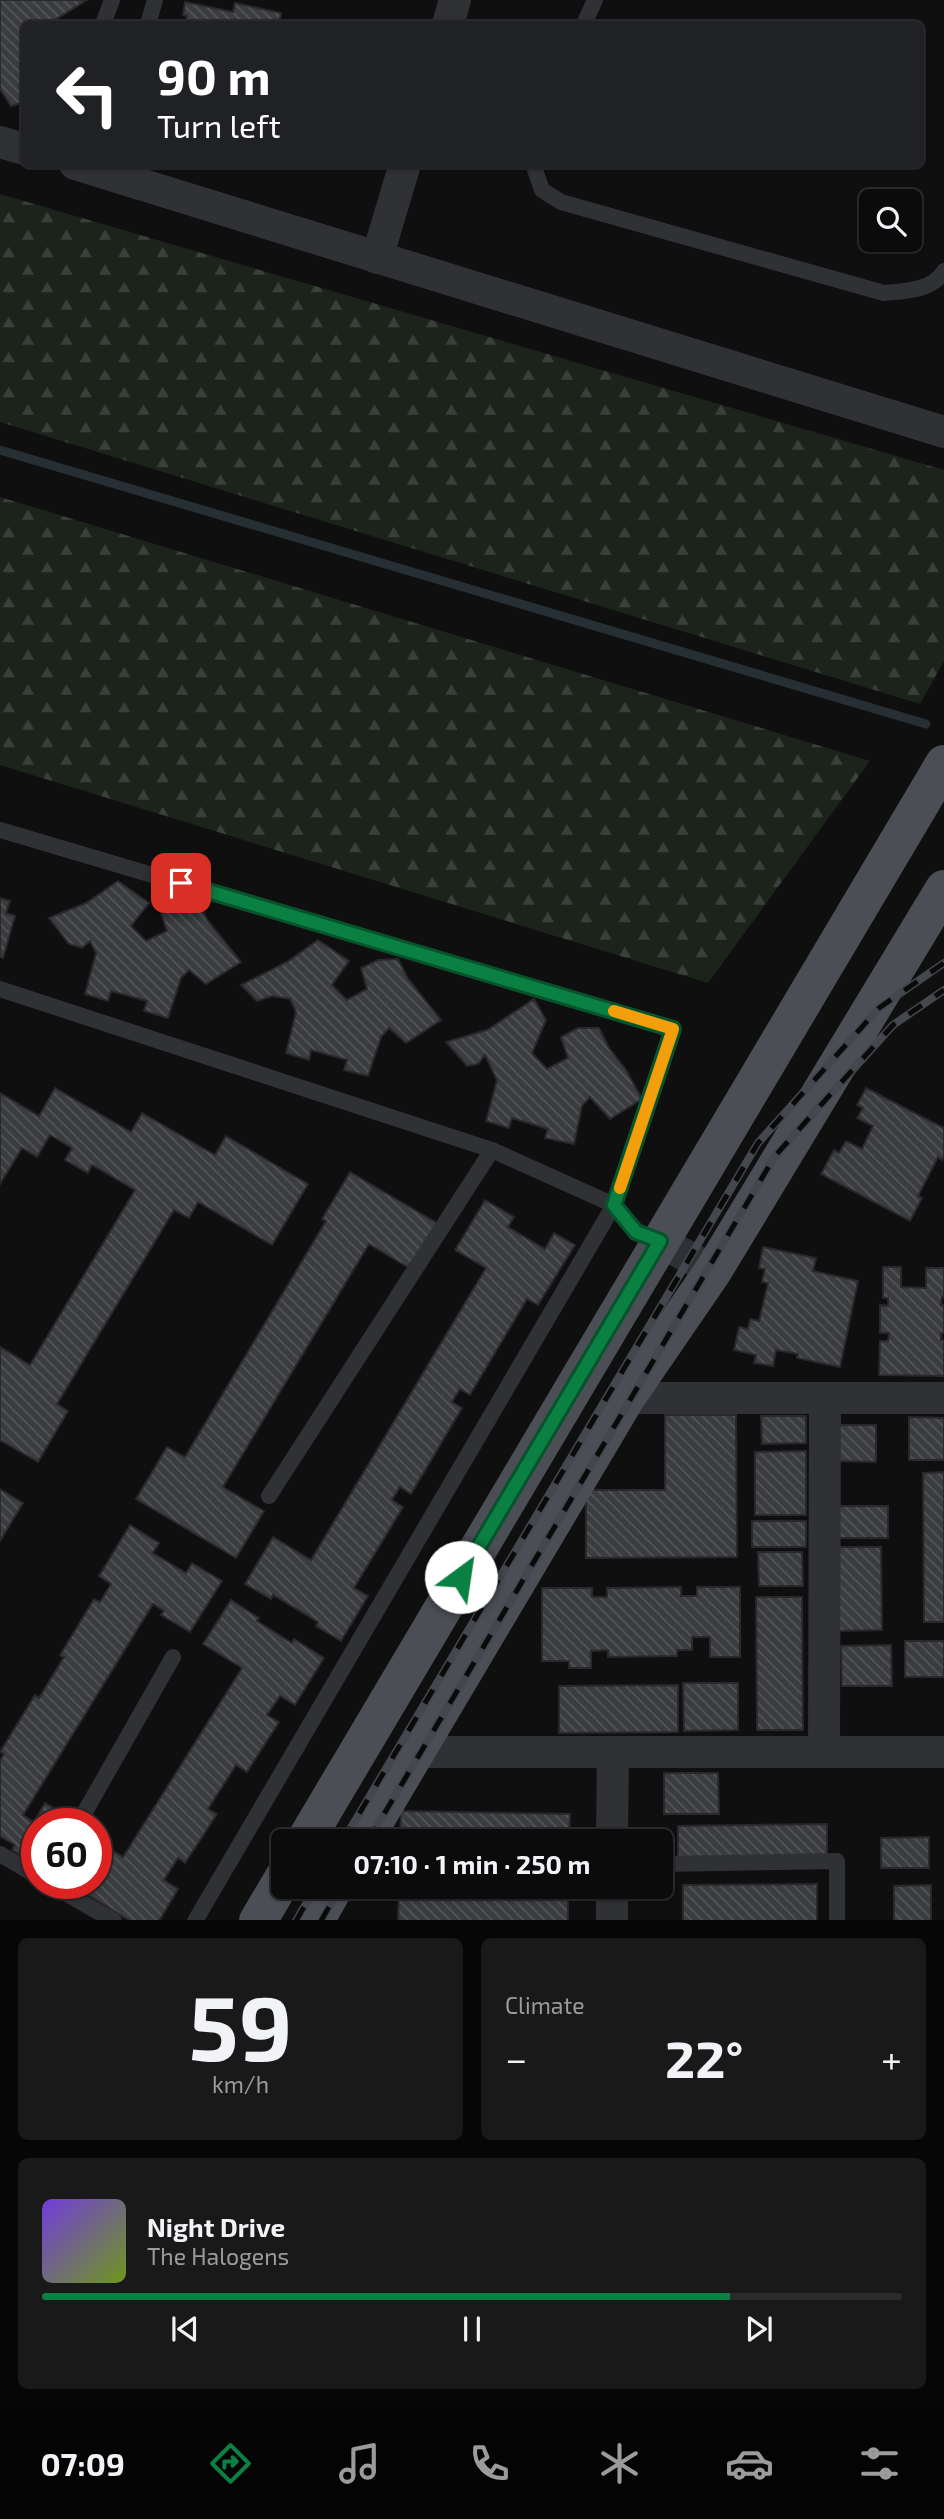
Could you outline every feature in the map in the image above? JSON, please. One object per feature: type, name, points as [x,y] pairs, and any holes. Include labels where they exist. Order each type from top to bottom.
[{"type":"main road","points":[[312,1829],[943,767]]},
{"type":"main road","points":[[370,1829],[626,1398],[713,1270],[944,889]]},
{"type":"main road","points":[[258,1920],[271,1898]]},
{"type":"main road","points":[[315,1920],[327,1899]]},
{"type":"street","points":[[449,21],[455,0]]},
{"type":"street","points":[[0,142],[21,148]]},
{"type":"street","points":[[96,168],[377,258],[944,432]]},
{"type":"street","points":[[377,258],[404,168]]},
{"type":"street","points":[[660,1241],[713,1270]]},
{"type":"street","points":[[626,1398],[944,1398]]},
{"type":"street","points":[[824,1752],[825,1398]]},
{"type":"street","points":[[418,1752],[944,1752]]},
{"type":"street","points":[[612,1752],[612,1829]]},
{"type":"street","points":[[612,1899],[612,1920]]},
{"type":"lane","points":[[104,21],[112,0]]},
{"type":"lane","points":[[149,21],[155,0]]},
{"type":"lane","points":[[585,21],[595,0]]},
{"type":"lane","points":[[534,168],[542,190],[561,202],[884,293],[927,286],[944,271]]},
{"type":"lane","points":[[0,830],[673,1029],[614,1205],[195,1920]]},
{"type":"lane","points":[[0,989],[492,1150],[614,1205],[636,1232],[660,1241]]},
{"type":"lane","points":[[269,1496],[492,1150]]},
{"type":"lane","points":[[87,1808],[173,1657]]},
{"type":"lane","points":[[0,1854],[21,1866]]},
{"type":"lane","points":[[673,1864],[837,1861],[837,1920]]},
{"type":"lane","points":[[77,1899],[114,1920]]},
{"type":"green space","points":[[0,194],[944,470],[944,661],[920,704],[0,422]]},
{"type":"green space","points":[[0,497],[870,761],[708,983],[0,765]]},
{"type":"building","points":[[0,0],[87,0],[53,21],[21,21],[21,103],[11,106],[0,89]]},
{"type":"building","points":[[185,2],[233,12],[235,3],[281,13],[280,21],[186,21],[187,16],[183,15]]},
{"type":"building","points":[[118,881],[149,903],[131,926],[146,941],[167,931],[160,910],[177,901],[197,900],[208,921],[241,962],[206,984],[189,970],[181,978],[168,1018],[144,1011],[147,1001],[111,991],[108,1001],[85,994],[96,953],[90,941],[82,948],[69,944],[49,918],[86,903]]},
{"type":"building","points":[[0,898],[10,901],[6,913],[15,916],[3,958],[0,957]]},
{"type":"building","points":[[318,940],[349,961],[332,985],[347,1000],[367,989],[361,968],[378,960],[398,959],[408,979],[441,1020],[406,1043],[389,1028],[381,1037],[368,1076],[344,1070],[347,1060],[311,1050],[309,1060],[286,1053],[296,1012],[290,999],[272,996],[257,1001],[241,985],[287,962]]},
{"type":"building","points":[[534,999],[546,1020],[532,1053],[547,1069],[568,1058],[561,1037],[578,1028],[599,1028],[642,1099],[610,1119],[590,1097],[582,1106],[574,1144],[545,1138],[548,1129],[512,1118],[509,1128],[486,1121],[497,1080],[485,1055],[478,1064],[467,1066],[446,1042],[487,1030]]},
{"type":"building","points":[[55,1088],[131,1132],[142,1113],[215,1155],[226,1136],[308,1184],[272,1245],[198,1202],[189,1218],[174,1210],[57,1404],[68,1411],[38,1462],[0,1440],[0,1347],[30,1365],[135,1190],[92,1165],[88,1173],[65,1160],[72,1148],[50,1135],[37,1157],[22,1148],[0,1184],[0,1093],[39,1116]]},
{"type":"building","points":[[866,1088],[944,1128],[944,1157],[942,1160],[938,1157],[918,1196],[922,1198],[910,1221],[821,1174],[834,1150],[839,1153],[846,1141],[862,1149],[873,1126],[857,1118],[863,1108],[857,1105]]},
{"type":"building","points":[[350,1172],[437,1223],[409,1268],[369,1244],[223,1487],[264,1511],[236,1558],[136,1499],[167,1447],[185,1457],[326,1221],[322,1219]]},
{"type":"building","points":[[485,1200],[514,1217],[508,1227],[545,1249],[554,1233],[575,1245],[538,1305],[527,1299],[470,1395],[460,1389],[452,1402],[462,1408],[411,1494],[400,1487],[392,1500],[403,1507],[354,1588],[368,1596],[341,1641],[316,1626],[318,1622],[273,1595],[271,1599],[245,1584],[273,1537],[311,1560],[486,1268],[455,1250]]},
{"type":"building","points":[[763,1247],[816,1258],[813,1271],[858,1281],[840,1367],[797,1358],[798,1354],[776,1350],[773,1366],[754,1363],[756,1355],[734,1350],[739,1327],[748,1329],[750,1319],[759,1321],[768,1283],[762,1282],[765,1269],[759,1268]]},
{"type":"building","points":[[883,1267],[901,1267],[901,1287],[926,1288],[926,1268],[944,1268],[944,1297],[941,1305],[944,1305],[944,1333],[941,1333],[941,1340],[944,1340],[944,1376],[879,1375],[880,1341],[888,1341],[889,1333],[880,1333],[880,1305],[888,1306],[888,1298],[883,1298]]},
{"type":"building","points":[[665,1415],[736,1415],[737,1557],[586,1558],[586,1490],[665,1490]]},
{"type":"building","points":[[761,1416],[806,1416],[806,1443],[762,1444]]},
{"type":"building","points":[[909,1417],[944,1418],[944,1460],[909,1460]]},
{"type":"building","points":[[837,1425],[876,1425],[876,1462],[837,1461]]},
{"type":"building","points":[[806,1451],[806,1515],[755,1515],[755,1452]]},
{"type":"building","points":[[944,1472],[944,1622],[924,1622],[923,1473]]},
{"type":"building","points":[[0,1489],[23,1503],[0,1541]]},
{"type":"building","points":[[833,1506],[888,1506],[888,1538],[833,1538]]},
{"type":"building","points":[[752,1521],[806,1521],[806,1547],[752,1547]]},
{"type":"building","points":[[130,1525],[159,1543],[153,1553],[186,1573],[192,1563],[222,1581],[190,1632],[161,1615],[164,1611],[153,1604],[27,1808],[21,1808],[21,1855],[12,1850],[15,1845],[0,1836],[0,1761],[4,1754],[0,1752],[35,1695],[39,1698],[64,1657],[60,1655],[94,1599],[100,1602],[111,1584],[99,1576]]},
{"type":"building","points":[[834,1547],[881,1547],[882,1630],[834,1631]]},
{"type":"building","points":[[758,1552],[802,1552],[803,1586],[759,1586]]},
{"type":"building","points":[[681,1587],[681,1596],[697,1596],[697,1587],[740,1587],[740,1657],[710,1657],[710,1637],[692,1637],[692,1650],[677,1650],[677,1656],[608,1657],[608,1650],[591,1651],[591,1668],[569,1668],[569,1661],[542,1661],[542,1588],[592,1588],[592,1597],[607,1597],[607,1588]]},
{"type":"building","points":[[756,1597],[802,1597],[803,1730],[757,1730]]},
{"type":"building","points":[[231,1600],[259,1618],[257,1621],[292,1643],[294,1639],[324,1658],[295,1705],[280,1696],[267,1715],[279,1722],[247,1772],[236,1765],[208,1809],[217,1814],[185,1863],[178,1858],[164,1880],[178,1889],[160,1920],[128,1920],[95,1899],[112,1899],[112,1850],[123,1857],[242,1668],[203,1644]]},
{"type":"building","points":[[905,1641],[944,1641],[944,1677],[905,1677]]},
{"type":"building","points":[[891,1645],[892,1686],[842,1686],[841,1646]]},
{"type":"building","points":[[683,1683],[738,1683],[738,1730],[684,1731]]},
{"type":"building","points":[[678,1685],[678,1732],[559,1733],[559,1686]]},
{"type":"building","points":[[664,1773],[718,1773],[719,1814],[664,1814]]},
{"type":"building","points":[[401,1811],[570,1814],[569,1829],[400,1829]]},
{"type":"building","points":[[827,1824],[827,1859],[678,1861],[678,1826]]},
{"type":"building","points":[[929,1837],[929,1868],[881,1868],[881,1838]]},
{"type":"building","points":[[817,1884],[817,1920],[683,1920],[683,1885]]},
{"type":"building","points":[[931,1885],[931,1920],[894,1920],[894,1886]]},
{"type":"building","points":[[399,1899],[568,1899],[568,1920],[398,1920]]},
{"type":"waterway","points":[[0,450],[926,724]]},
{"type":"railway","points":[[350,1829],[758,1143],[879,1008],[944,963]]},
{"type":"railway","points":[[375,1829],[775,1156],[893,1025],[944,990]]},
{"type":"railway","points":[[297,1920],[309,1899]]},
{"type":"railway","points":[[322,1920],[334,1899]]},
{"type":"slow traffic","points":[[614,1011],[673,1029],[620,1188]]},
{"type":"route","points":[[181,883],[673,1029],[614,1205],[636,1232],[660,1241],[461,1577]]}]
